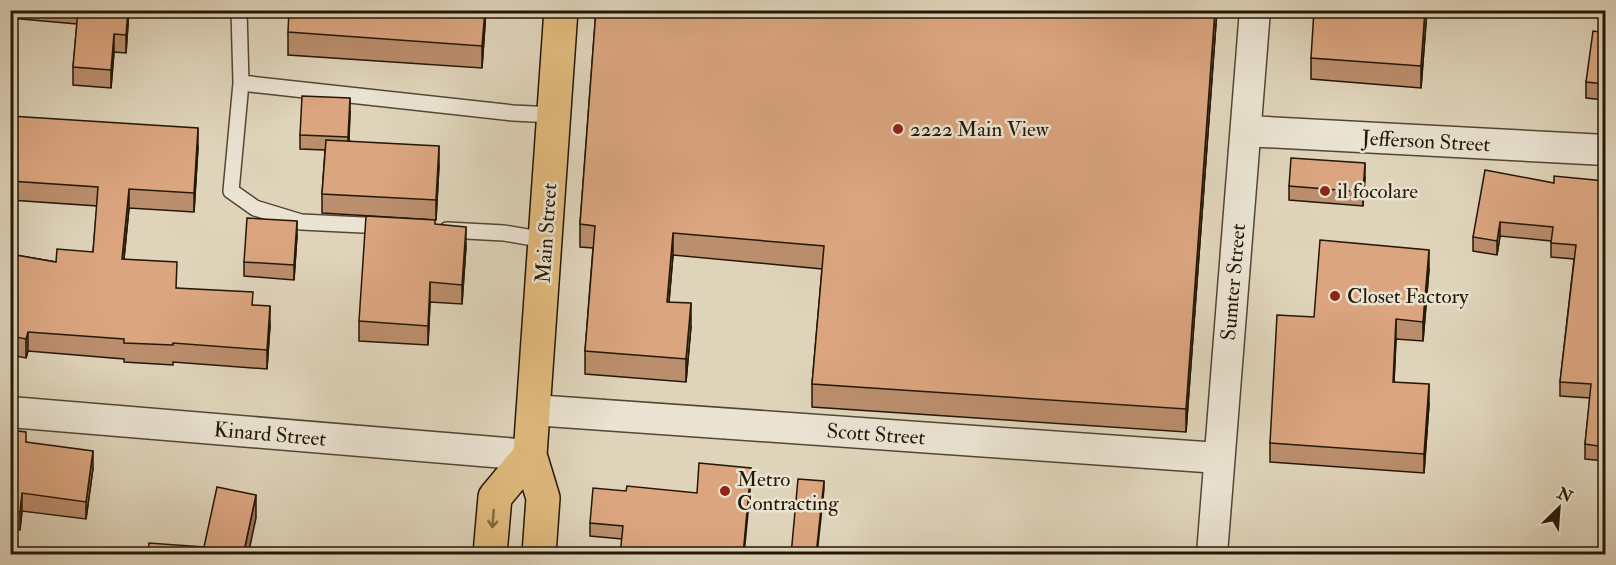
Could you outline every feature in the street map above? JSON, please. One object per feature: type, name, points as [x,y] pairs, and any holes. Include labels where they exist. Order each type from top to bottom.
[{"type":"main road","name":"Main Street","points":[[539,555],[543,498],[530,455],[561,10]]},
{"type":"main road","points":[[490,555],[495,497],[530,455]]},
{"type":"street","name":"Sumter Street","points":[[1212,555],[1255,10]]},
{"type":"street","name":"Jefferson Street","points":[[1246,131],[1605,150]]},
{"type":"street","name":"Scott Street","points":[[534,410],[1219,459]]},
{"type":"street","name":"Kinard Street","points":[[10,412],[530,455]]},
{"type":"lane","points":[[238,10],[241,83],[231,191],[255,208],[301,222],[396,227]]},
{"type":"lane","points":[[241,83],[513,113],[554,115]]},
{"type":"lane","points":[[432,229],[504,233],[545,240]]},
{"type":"building","points":[[78,10],[128,10],[126,35],[114,34],[111,70],[73,67]]},
{"type":"building","points":[[289,10],[485,10],[482,46],[288,32]]},
{"type":"building","name":"2222 Main View","points":[[596,10],[1215,10],[1186,409],[812,384],[824,246],[673,233],[667,302],[691,303],[686,359],[585,351],[595,226],[580,224]]},
{"type":"building","points":[[1314,10],[1425,10],[1421,66],[1311,58]]},
{"type":"building","points":[[1602,10],[1605,10],[1605,84],[1586,82],[1593,31],[1600,32]]},
{"type":"building","points":[[302,96],[350,98],[348,137],[300,135]]},
{"type":"building","points":[[10,116],[198,128],[194,193],[129,189],[122,259],[177,262],[176,288],[253,292],[252,305],[270,306],[267,350],[173,343],[173,345],[124,343],[124,339],[28,332],[26,339],[10,336],[10,254],[56,262],[57,249],[93,252],[98,187],[10,181]]},
{"type":"building","points":[[326,140],[439,146],[436,200],[322,194]]},
{"type":"building","points":[[1291,158],[1365,163],[1363,192],[1289,186]]},
{"type":"building","points":[[1485,170],[1554,183],[1554,176],[1605,181],[1605,447],[1585,444],[1591,384],[1560,382],[1576,245],[1551,243],[1553,227],[1500,222],[1497,241],[1473,237]]},
{"type":"building","points":[[366,216],[435,220],[435,224],[466,227],[462,285],[430,282],[428,326],[359,321]]},
{"type":"building","points":[[247,218],[297,221],[294,265],[244,262]]},
{"type":"building","points":[[1320,240],[1429,250],[1423,322],[1396,319],[1393,382],[1429,384],[1424,454],[1270,443],[1277,315],[1314,317]]},
{"type":"building","points":[[10,430],[26,432],[26,442],[93,451],[86,502],[22,493],[20,512],[10,512]]},
{"type":"building","points":[[699,463],[751,468],[743,555],[620,555],[623,526],[590,523],[593,488],[626,491],[627,486],[697,493]]},
{"type":"building","points":[[798,479],[824,481],[816,555],[791,555]]},
{"type":"building","points":[[217,487],[256,495],[244,551],[293,555],[148,555],[149,543],[204,547]]},
{"type":"building","points":[[1602,500],[1605,500],[1605,555],[1566,555],[1566,550],[1603,552]]},
{"type":"place","name":"2222 Main View","points":[[898,129]]},
{"type":"place","name":"il focolare","points":[[1325,191]]},
{"type":"place","name":"Closet Factory","points":[[1335,296]]},
{"type":"place","name":"Metro Contracting","points":[[725,491]]}]
